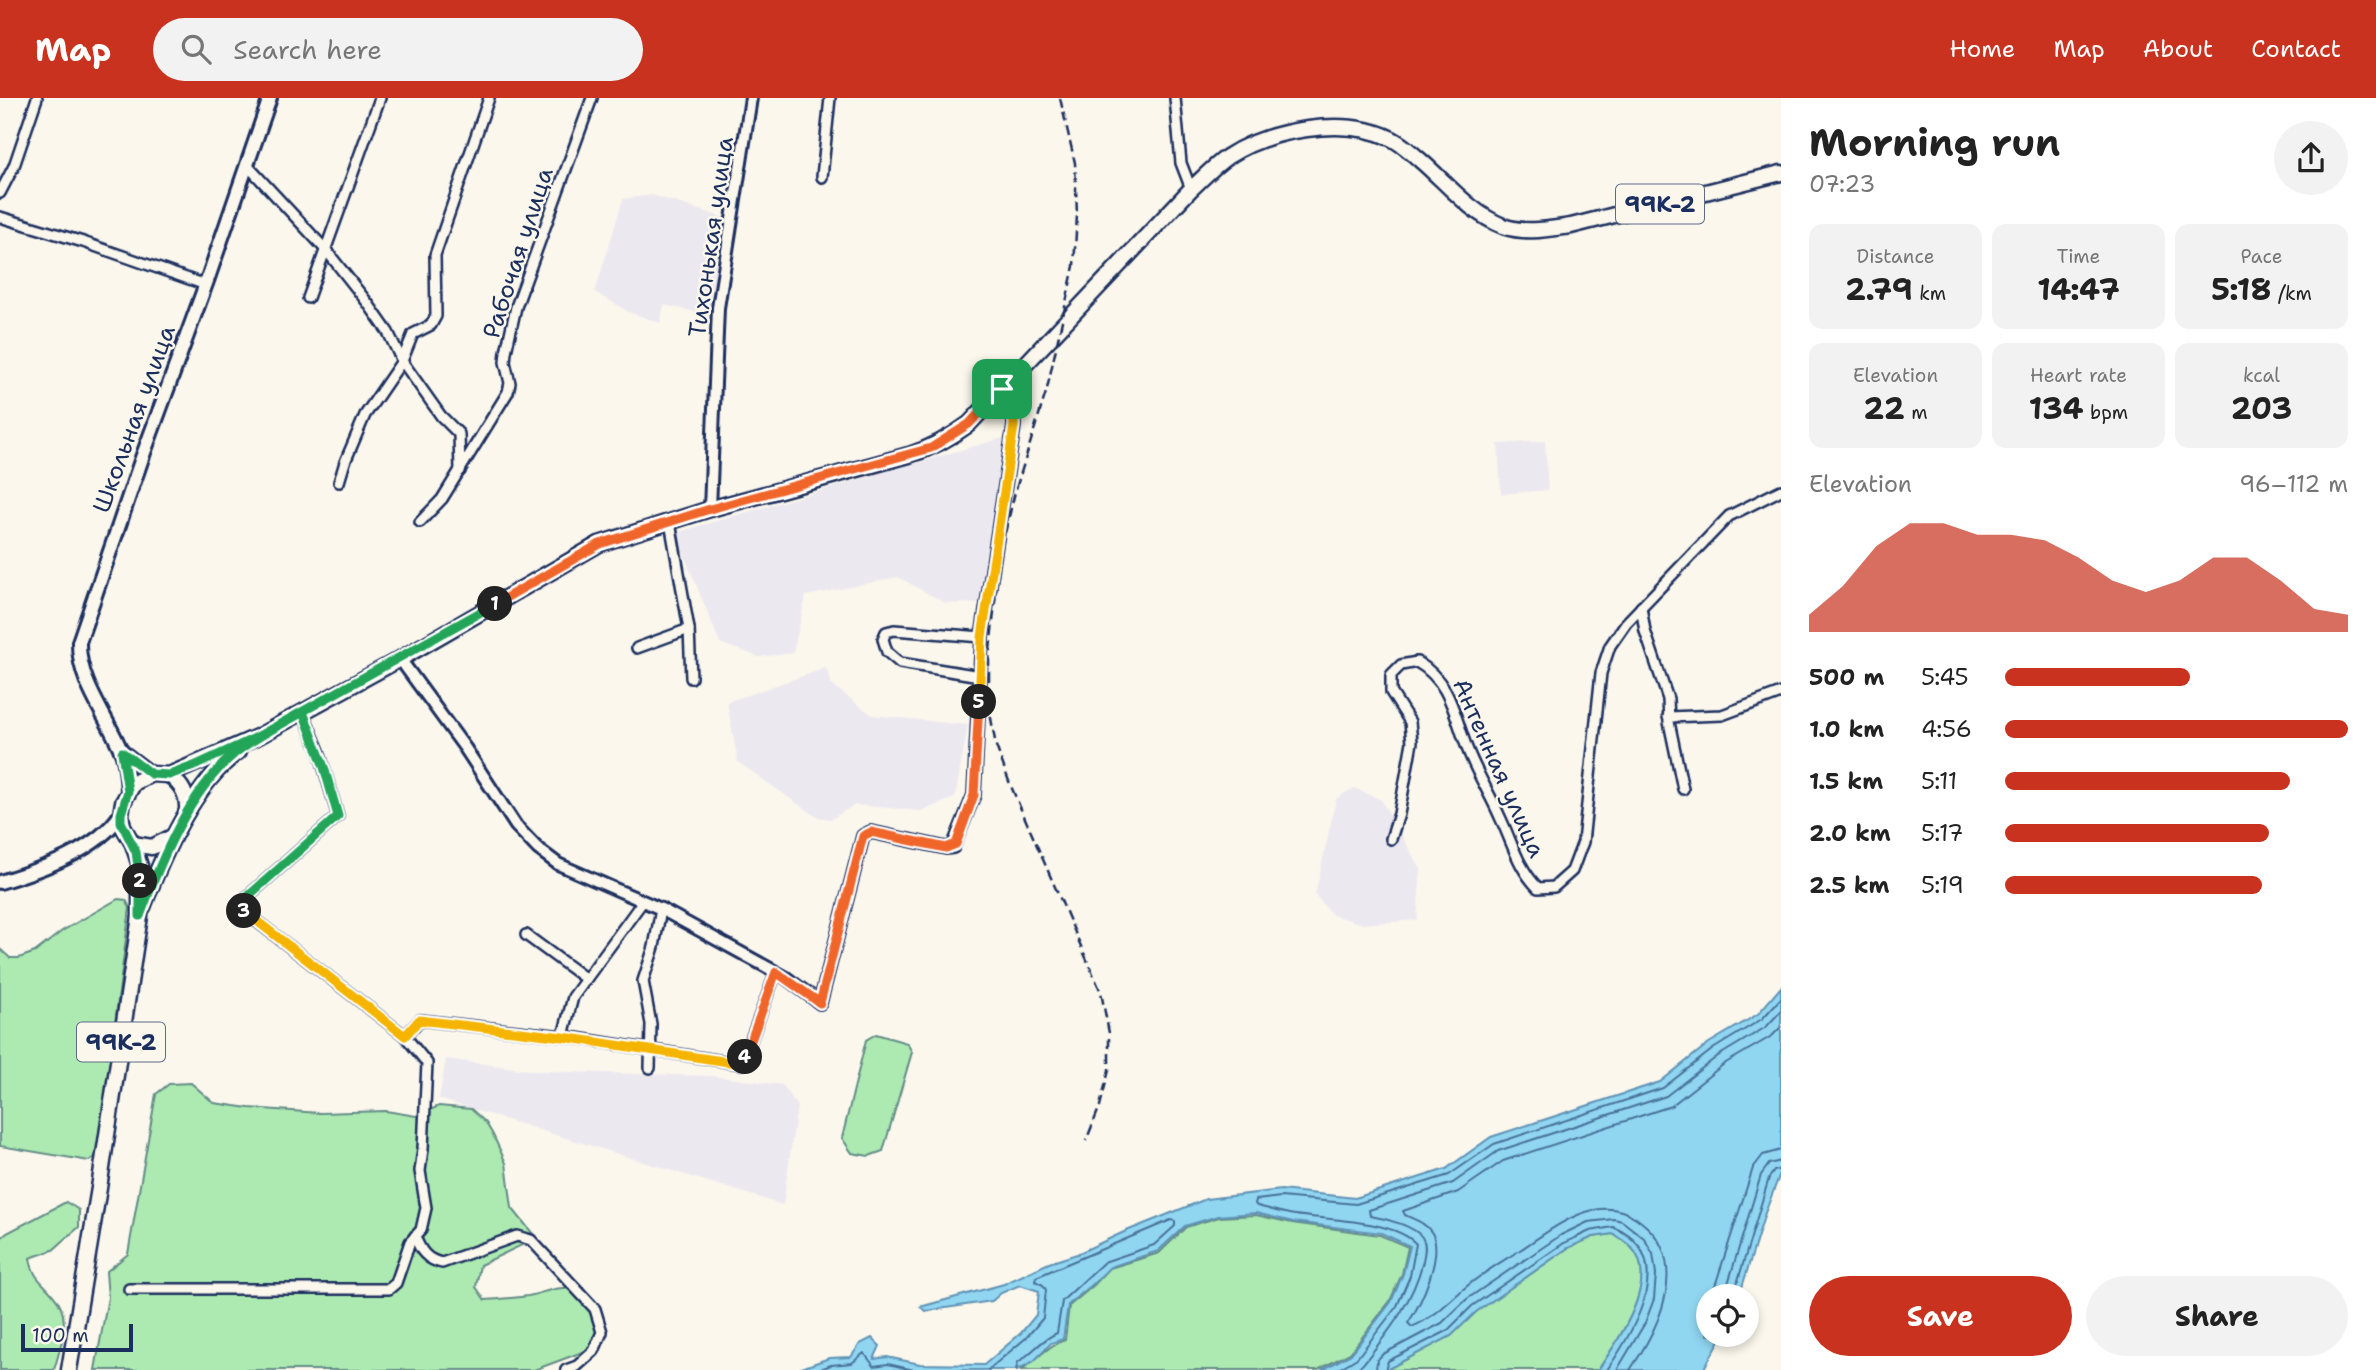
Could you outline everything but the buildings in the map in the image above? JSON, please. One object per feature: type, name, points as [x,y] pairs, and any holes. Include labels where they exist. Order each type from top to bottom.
[{"type":"main road","name":"Школьная улица","points":[[122,752],[84,673],[79,642],[270,98]]},
{"type":"main road","name":"99К-2","points":[[151,774],[169,775],[257,737],[400,659],[600,544],[710,509],[931,448],[969,424],[1191,189],[1225,158],[1256,141],[1290,132],[1345,126],[1390,138],[1419,159],[1486,217],[1518,230],[1572,226],[1781,173]]},
{"type":"main road","name":"99К-2","points":[[140,916],[172,837],[187,812],[212,777],[233,755],[257,737]]},
{"type":"main road","points":[[0,881],[41,870],[99,838],[121,814],[128,791],[134,783],[151,774],[122,752]]},
{"type":"main road","points":[[122,752],[128,791]]},
{"type":"main road","points":[[169,775],[186,794],[187,812]]},
{"type":"main road","name":"99К-2","points":[[69,1370],[140,916],[139,866],[121,814]]},
{"type":"main road","points":[[99,838],[122,836],[152,847],[172,837]]},
{"type":"street","points":[[0,193],[14,166],[37,98]]},
{"type":"street","points":[[308,298],[380,98]]},
{"type":"street","points":[[340,482],[345,462],[365,415],[402,361],[413,334],[431,325],[436,316],[435,256],[489,98]]},
{"type":"street","name":"Рабочая улица","points":[[419,522],[442,499],[508,392],[510,383],[505,362],[516,307],[592,98]]},
{"type":"street","name":"Тихонькая улица","points":[[710,509],[718,308],[751,98]]},
{"type":"street","points":[[822,177],[830,98]]},
{"type":"street","points":[[1175,98],[1181,163],[1191,189]]},
{"type":"street","points":[[247,165],[326,250],[388,332],[402,361],[441,416],[459,434],[460,472]]},
{"type":"street","points":[[0,217],[83,242],[206,285]]},
{"type":"street","points":[[400,659],[465,748],[516,826],[538,849],[558,864],[661,909],[776,972],[820,1003],[863,836],[871,832],[946,848],[956,844],[974,795],[982,637],[1014,426],[1014,407],[1002,389]]},
{"type":"street","name":"Антенная улица","points":[[1391,839],[1399,814],[1412,743],[1410,722],[1391,692],[1391,674],[1401,665],[1417,662],[1433,671],[1450,699],[1468,751],[1524,874],[1538,888],[1554,887],[1572,871],[1583,842],[1601,673],[1610,646],[1641,607],[1729,516],[1781,490]]},
{"type":"street","points":[[670,522],[688,629],[691,678]]},
{"type":"street","points":[[1641,607],[1645,631],[1668,699],[1668,717],[1683,789]]},
{"type":"street","points":[[637,648],[688,629]]},
{"type":"street","points":[[979,676],[900,663],[887,652],[883,639],[886,632],[894,630],[982,637]]},
{"type":"street","points":[[1668,717],[1722,715],[1781,693]]},
{"type":"street","points":[[129,1289],[388,1289],[396,1283],[410,1242],[421,1230],[426,1208],[420,1171],[427,1063],[405,1036],[237,906],[338,816],[322,759],[303,712]]},
{"type":"street","points":[[563,1037],[573,998],[643,901]]},
{"type":"street","points":[[650,1068],[651,1024],[643,981],[654,947],[661,909]]},
{"type":"street","points":[[526,935],[586,979]]},
{"type":"street","points":[[405,1036],[419,1020],[650,1048],[742,1064],[776,972]]},
{"type":"street","points":[[415,1236],[419,1247],[430,1261],[442,1264],[517,1236],[531,1240],[595,1309],[602,1332],[594,1351],[577,1366],[566,1370]]},
{"type":"shaded area","points":[[652,195],[725,218],[709,315],[664,305],[660,323],[629,312],[595,292],[623,199]]},
{"type":"shaded area","points":[[1006,437],[982,604],[945,603],[898,577],[806,596],[793,653],[759,657],[720,643],[675,533]]},
{"type":"shaded area","points":[[1545,441],[1548,490],[1501,494],[1498,444]]},
{"type":"shaded area","points":[[826,668],[832,685],[872,715],[968,725],[955,798],[921,811],[855,805],[831,819],[817,817],[738,762],[727,702]]},
{"type":"shaded area","points":[[1354,788],[1381,800],[1421,869],[1417,920],[1363,924],[1332,915],[1315,895],[1336,799]]},
{"type":"shaded area","points":[[446,1059],[536,1071],[712,1076],[783,1085],[797,1106],[783,1205],[439,1099]]},
{"type":"green space","points":[[118,899],[126,900],[130,908],[98,1154],[89,1161],[0,1146],[0,949],[10,958],[19,958],[35,952],[62,931]]},
{"type":"green space","points":[[876,1034],[907,1043],[912,1052],[883,1151],[869,1156],[852,1153],[842,1138],[866,1040]]},
{"type":"green space","points":[[191,1083],[214,1103],[249,1108],[320,1113],[386,1111],[416,1116],[439,1106],[471,1109],[486,1123],[493,1135],[506,1163],[512,1208],[533,1234],[522,1245],[480,1265],[476,1287],[485,1300],[528,1296],[561,1288],[576,1289],[592,1298],[598,1305],[604,1322],[603,1341],[588,1350],[534,1370],[95,1370],[108,1297],[106,1272],[128,1254],[156,1094],[169,1084]]},
{"type":"green space","points":[[66,1202],[79,1210],[79,1227],[53,1250],[30,1258],[35,1275],[53,1295],[63,1312],[64,1331],[54,1370],[0,1370],[0,1239]]},
{"type":"green space","points":[[1256,1215],[1292,1223],[1380,1235],[1408,1247],[1402,1274],[1390,1301],[1350,1353],[1318,1370],[1020,1370],[1065,1340],[1069,1306],[1110,1268],[1159,1253],[1186,1227],[1219,1217]]},
{"type":"green space","points":[[1613,1234],[1631,1247],[1639,1260],[1642,1276],[1633,1310],[1616,1344],[1598,1370],[1386,1370],[1451,1336],[1476,1312],[1568,1248],[1593,1237]]},
{"type":"water","points":[[1781,987],[1781,1171],[1743,1284],[1696,1284],[1696,1347],[1716,1347],[1703,1370],[1598,1370],[1616,1344],[1633,1310],[1642,1276],[1639,1260],[1631,1247],[1613,1234],[1593,1237],[1568,1248],[1476,1312],[1451,1336],[1386,1370],[1322,1370],[1351,1354],[1391,1302],[1403,1274],[1410,1246],[1381,1233],[1293,1222],[1256,1213],[1218,1216],[1185,1226],[1158,1251],[1110,1267],[1068,1305],[1063,1339],[1051,1343],[1034,1361],[1017,1370],[796,1370],[829,1358],[851,1357],[860,1344],[872,1338],[880,1346],[874,1359],[887,1357],[920,1364],[984,1365],[1021,1333],[1036,1315],[1039,1291],[1020,1285],[1001,1293],[992,1301],[926,1311],[920,1307],[1004,1284],[1206,1199],[1281,1190],[1355,1198],[1446,1169],[1491,1137],[1660,1082],[1709,1043],[1758,1014]]},
{"type":"railway","points":[[1060,98],[1075,163],[1077,215],[1074,266],[1047,389],[1015,492],[1000,554],[989,660],[989,707],[996,746],[1010,784],[1101,992],[1109,1033],[1109,1070],[1100,1106],[1086,1141]]},
{"type":"route","points":[[1002,389],[969,424],[931,448],[710,509],[600,544],[400,659],[257,737],[194,766],[169,775],[151,774],[122,752],[126,764],[128,791],[123,802],[121,822],[133,844],[139,866],[140,916],[172,837],[212,777],[233,755],[257,737],[303,712],[319,751],[338,816],[237,906],[405,1036],[419,1020],[650,1048],[742,1064],[776,972],[820,1003],[863,836],[871,832],[946,848],[956,844],[974,795],[982,637],[1014,426],[1014,407],[1002,389]]}]
